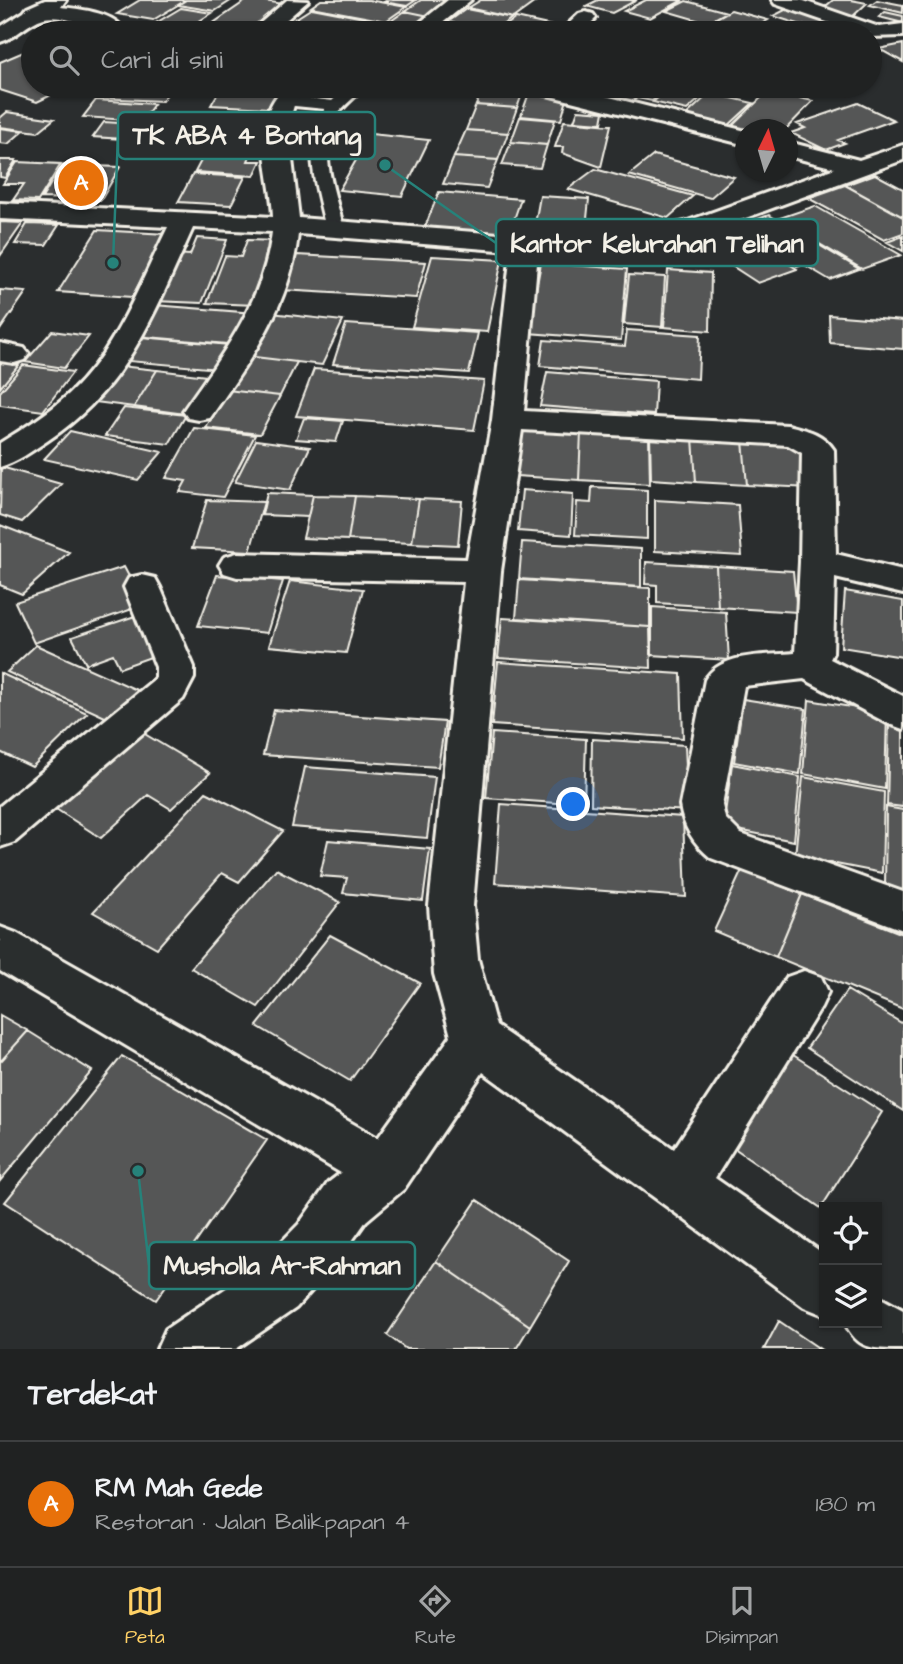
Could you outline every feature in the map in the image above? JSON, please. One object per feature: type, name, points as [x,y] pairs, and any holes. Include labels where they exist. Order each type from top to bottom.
[{"type":"street","points":[[21,21],[58,0]]},
{"type":"street","points":[[433,21],[461,0]]},
{"type":"street","points":[[782,0],[843,21]]},
{"type":"street","points":[[272,21],[293,1]]},
{"type":"street","points":[[34,12],[91,16],[101,21]]},
{"type":"street","points":[[583,21],[586,18]]},
{"type":"street","points":[[0,36],[21,21]]},
{"type":"street","points":[[882,33],[903,30]]},
{"type":"street","points":[[199,411],[268,304],[274,288],[286,225],[277,131],[279,114],[290,98]]},
{"type":"street","points":[[587,98],[735,135]]},
{"type":"street","points":[[798,152],[860,167]]},
{"type":"street","points":[[0,211],[286,225],[525,244],[624,244],[693,228],[903,152]]},
{"type":"street","points":[[0,457],[61,417],[90,391],[109,366],[138,315],[184,220]]},
{"type":"street","points":[[525,244],[508,420],[483,571],[451,906],[451,944],[458,986],[477,1040],[819,1283]]},
{"type":"street","points":[[508,420],[788,435],[813,444],[820,456],[818,562],[814,653],[808,664]]},
{"type":"street","points":[[818,562],[903,582]]},
{"type":"street","points":[[237,565],[483,571]]},
{"type":"street","points":[[0,830],[169,689],[175,678],[175,667],[142,587]]},
{"type":"street","points":[[903,714],[808,664],[735,673],[724,680],[701,805],[703,820],[711,833],[726,846],[903,911]]},
{"type":"street","points":[[0,947],[386,1171]]},
{"type":"street","points":[[682,1184],[804,992]]},
{"type":"street","points":[[186,1349],[276,1288],[317,1243],[347,1202],[386,1171],[477,1040]]},
{"type":"street","points":[[880,1328],[903,1345]]},
{"type":"lane","points":[[309,98],[335,106]]},
{"type":"lane","points":[[335,229],[323,176],[321,131],[335,106],[343,98]]},
{"type":"building","points":[[140,0],[186,0],[153,20],[117,14]]},
{"type":"building","points":[[186,0],[232,0],[215,11],[178,5]]},
{"type":"building","points":[[247,0],[290,5],[267,21],[216,21]]},
{"type":"building","points":[[321,0],[369,0],[406,7],[386,21],[311,7]]},
{"type":"building","points":[[416,0],[407,6],[384,2]]},
{"type":"building","points":[[421,0],[453,2],[434,17],[405,11]]},
{"type":"building","points":[[481,0],[535,2],[513,18],[468,8]]},
{"type":"building","points":[[598,0],[637,0],[612,13],[586,6]]},
{"type":"building","points":[[646,0],[683,0],[650,18],[624,11]]},
{"type":"building","points":[[833,0],[867,3],[851,18],[820,11]]},
{"type":"building","points":[[877,0],[903,5],[903,13],[870,5]]},
{"type":"building","points":[[686,1],[727,12],[711,21],[700,21],[666,11]]},
{"type":"building","points":[[181,8],[212,13],[199,21],[159,21]]},
{"type":"building","points":[[312,8],[369,19],[306,21],[295,19]]},
{"type":"building","points":[[789,8],[831,21],[789,21],[773,16]]},
{"type":"building","points":[[466,9],[512,18],[508,21],[449,21]]},
{"type":"building","points":[[731,10],[768,20],[766,21],[712,21]]},
{"type":"building","points":[[405,11],[434,17],[428,21],[391,21]]},
{"type":"building","points":[[885,12],[903,16],[903,23],[879,17]]},
{"type":"building","points":[[903,44],[903,62],[882,51],[882,48]]},
{"type":"building","points":[[21,53],[21,97],[0,90],[0,62]]},
{"type":"building","points":[[25,98],[45,98],[37,102]]},
{"type":"building","points":[[101,98],[164,98],[162,101]]},
{"type":"building","points":[[215,98],[273,98],[268,108],[211,105]]},
{"type":"building","points":[[479,98],[521,98],[517,108],[476,105]]},
{"type":"building","points":[[527,98],[567,98],[561,120],[521,116]]},
{"type":"building","points":[[617,98],[637,98],[632,102]]},
{"type":"building","points":[[658,98],[701,98],[687,110],[653,102]]},
{"type":"building","points":[[705,98],[732,98],[753,103],[727,127],[684,117]]},
{"type":"building","points":[[761,98],[800,98],[813,101],[796,119],[739,119]]},
{"type":"building","points":[[96,100],[154,104],[142,121],[83,117]]},
{"type":"building","points":[[858,103],[894,120],[838,140],[845,143],[826,150],[798,136],[798,130],[805,128],[798,124]]},
{"type":"building","points":[[476,105],[517,108],[508,133],[466,130]]},
{"type":"building","points":[[578,110],[604,112],[602,123],[574,121]]},
{"type":"building","points":[[7,112],[54,119],[38,132],[0,127],[0,118]]},
{"type":"building","points":[[520,117],[555,120],[547,145],[511,142]]},
{"type":"building","points":[[564,121],[611,125],[601,167],[562,153],[563,147],[555,147]]},
{"type":"building","points":[[104,122],[196,128],[187,143],[93,137]]},
{"type":"building","points":[[0,128],[23,131],[8,144],[0,143]]},
{"type":"building","points":[[466,130],[508,133],[498,160],[454,157]]},
{"type":"building","points":[[371,134],[429,140],[402,196],[339,190]]},
{"type":"building","points":[[511,142],[547,145],[540,168],[502,165]]},
{"type":"building","points":[[205,153],[250,156],[248,161],[261,161],[254,176],[195,172]]},
{"type":"building","points":[[654,155],[734,177],[710,198],[629,175]]},
{"type":"building","points":[[454,157],[498,160],[487,188],[443,184]]},
{"type":"building","points":[[0,160],[16,160],[5,178],[0,177]]},
{"type":"building","points":[[17,162],[61,164],[38,201],[13,200],[24,184],[3,184]]},
{"type":"building","points":[[62,165],[120,167],[101,200],[42,198]]},
{"type":"building","points":[[595,169],[693,196],[668,218],[568,189]]},
{"type":"building","points":[[193,174],[245,177],[231,205],[178,202]]},
{"type":"building","points":[[875,174],[903,189],[903,217],[845,185]]},
{"type":"building","points":[[845,185],[903,217],[903,233],[884,240],[808,198]]},
{"type":"building","points":[[439,192],[521,199],[509,234],[425,227]]},
{"type":"building","points":[[540,196],[589,199],[585,238],[533,235]]},
{"type":"building","points":[[815,206],[901,255],[862,269],[777,219]]},
{"type":"building","points":[[769,215],[859,269],[830,280],[803,264],[797,266],[733,228]]},
{"type":"building","points":[[0,222],[23,223],[0,256]]},
{"type":"building","points":[[27,224],[59,225],[46,245],[15,244]]},
{"type":"building","points":[[97,230],[166,234],[132,297],[58,292]]},
{"type":"building","points":[[736,231],[797,269],[758,283],[698,244]]},
{"type":"building","points":[[903,236],[903,251],[887,242]]},
{"type":"building","points":[[197,238],[227,240],[202,303],[154,301],[174,254],[190,255]]},
{"type":"building","points":[[247,240],[277,241],[256,305],[207,303],[225,256],[241,257]]},
{"type":"building","points":[[297,255],[426,262],[416,298],[282,290]]},
{"type":"building","points":[[432,256],[502,260],[487,332],[412,327]]},
{"type":"building","points":[[541,263],[627,269],[621,340],[528,333]]},
{"type":"building","points":[[668,270],[711,273],[710,331],[664,327]]},
{"type":"building","points":[[629,275],[665,277],[662,327],[624,324]]},
{"type":"building","points":[[0,290],[26,292],[0,330]]},
{"type":"building","points":[[154,305],[254,313],[239,345],[136,336]]},
{"type":"building","points":[[271,313],[343,321],[322,365],[246,356]]},
{"type":"building","points":[[829,315],[903,321],[903,349],[830,343]]},
{"type":"building","points":[[346,324],[478,333],[469,373],[333,364]]},
{"type":"building","points":[[627,330],[700,335],[698,379],[540,366],[544,340],[625,346]]},
{"type":"building","points":[[52,331],[89,336],[64,368],[25,362]]},
{"type":"building","points":[[141,337],[230,345],[219,369],[128,361]]},
{"type":"building","points":[[246,356],[297,362],[280,396],[227,390]]},
{"type":"building","points":[[0,362],[19,365],[0,388]]},
{"type":"building","points":[[23,365],[73,372],[43,411],[0,405],[0,392]]},
{"type":"building","points":[[120,366],[157,370],[134,407],[95,402]]},
{"type":"building","points":[[314,369],[484,381],[474,430],[296,416]]},
{"type":"building","points":[[157,370],[207,376],[185,414],[134,407]]},
{"type":"building","points":[[547,372],[656,381],[654,415],[540,406]]},
{"type":"building","points":[[227,390],[280,396],[260,434],[206,428]]},
{"type":"building","points":[[124,408],[186,415],[169,444],[105,436]]},
{"type":"building","points":[[304,418],[343,421],[336,442],[296,439]]},
{"type":"building","points":[[194,428],[255,435],[223,497],[180,492],[186,481],[166,478]]},
{"type":"building","points":[[520,429],[581,432],[579,480],[516,476]]},
{"type":"building","points":[[70,431],[162,452],[138,480],[44,459]]},
{"type":"building","points":[[581,432],[649,436],[650,484],[579,480]]},
{"type":"building","points":[[650,436],[693,438],[696,482],[651,479]]},
{"type":"building","points":[[693,438],[743,441],[747,485],[696,482]]},
{"type":"building","points":[[256,440],[310,447],[290,490],[235,482]]},
{"type":"building","points":[[743,441],[804,444],[811,488],[747,485]]},
{"type":"building","points":[[1,467],[61,484],[22,522],[0,515]]},
{"type":"building","points":[[592,487],[647,490],[647,539],[575,535],[577,502],[591,503]]},
{"type":"building","points":[[522,490],[573,494],[571,535],[518,531]]},
{"type":"building","points":[[267,493],[313,495],[308,517],[262,515]]},
{"type":"building","points":[[313,495],[355,496],[348,540],[303,538]]},
{"type":"building","points":[[355,496],[419,499],[412,543],[348,540]]},
{"type":"building","points":[[419,499],[462,501],[458,545],[412,543]]},
{"type":"building","points":[[207,500],[264,502],[250,551],[192,548]]},
{"type":"building","points":[[655,500],[738,505],[742,556],[655,551]]},
{"type":"building","points":[[0,525],[69,552],[22,594],[0,585]]},
{"type":"building","points":[[522,542],[641,549],[641,587],[519,579]]},
{"type":"building","points":[[646,562],[716,566],[718,607],[657,603],[657,585],[645,584]]},
{"type":"building","points":[[716,566],[793,571],[797,612],[718,607]]},
{"type":"building","points":[[124,567],[144,605],[34,643],[15,602]]},
{"type":"building","points":[[217,575],[283,581],[267,633],[198,626]]},
{"type":"building","points":[[519,580],[650,588],[650,627],[516,618]]},
{"type":"building","points":[[290,581],[363,589],[346,653],[269,646]]},
{"type":"building","points":[[845,591],[903,601],[903,657],[841,647]]},
{"type":"building","points":[[652,607],[726,612],[729,660],[652,655]]},
{"type":"building","points":[[141,614],[162,653],[120,668],[113,654],[86,664],[72,637]]},
{"type":"building","points":[[502,618],[650,627],[651,668],[498,658]]},
{"type":"building","points":[[36,645],[146,694],[118,723],[7,672]]},
{"type":"building","points":[[498,662],[681,674],[683,738],[492,725]]},
{"type":"building","points":[[0,673],[87,713],[32,767],[0,752]]},
{"type":"building","points":[[743,699],[806,709],[800,774],[734,762]]},
{"type":"building","points":[[809,700],[887,713],[885,789],[803,774]]},
{"type":"building","points":[[274,710],[445,722],[438,767],[263,755]]},
{"type":"building","points":[[889,723],[903,725],[903,807],[887,805]]},
{"type":"building","points":[[133,727],[210,773],[171,809],[148,795],[101,838],[45,802]]},
{"type":"building","points":[[492,733],[586,739],[584,805],[486,798]]},
{"type":"building","points":[[592,739],[685,745],[688,811],[591,805]]},
{"type":"building","points":[[732,764],[800,777],[794,841],[723,827]]},
{"type":"building","points":[[305,767],[435,777],[427,838],[292,827]]},
{"type":"building","points":[[803,777],[884,792],[882,873],[795,856]]},
{"type":"building","points":[[206,792],[283,831],[239,882],[222,873],[157,948],[93,912]]},
{"type":"building","points":[[501,804],[683,817],[686,897],[495,883]]},
{"type":"building","points":[[886,807],[903,810],[903,892],[885,889]]},
{"type":"building","points":[[328,840],[430,849],[423,901],[343,893],[347,878],[320,876]]},
{"type":"building","points":[[276,869],[340,902],[258,1007],[191,968]]},
{"type":"building","points":[[742,870],[802,894],[776,957],[714,931]]},
{"type":"building","points":[[802,894],[903,934],[903,1009],[776,957]]},
{"type":"building","points":[[330,935],[420,983],[350,1081],[257,1026]]},
{"type":"building","points":[[847,990],[903,1024],[903,1111],[807,1048]]},
{"type":"building","points":[[0,1015],[28,1031],[0,1062]]},
{"type":"building","points":[[28,1031],[92,1071],[0,1181],[0,1062]]},
{"type":"building","points":[[790,1053],[882,1112],[825,1202],[819,1202],[819,1207],[727,1143]]},
{"type":"building","points":[[122,1056],[267,1140],[156,1300],[5,1202]]},
{"type":"building","points":[[477,1200],[569,1261],[530,1326],[436,1261]]},
{"type":"building","points":[[436,1261],[530,1326],[516,1349],[406,1349],[387,1335]]},
{"type":"building","points":[[779,1321],[820,1349],[764,1349]]},
{"type":"place","name":"Kantor Kelurahan Telihan","points":[[385,165]]},
{"type":"place","name":"RM Mah Gede","points":[[81,183]]},
{"type":"place","name":"TK ABA 4 Bontang","points":[[113,263]]},
{"type":"place","name":"Musholla Ar-Rahman","points":[[138,1171]]}]
